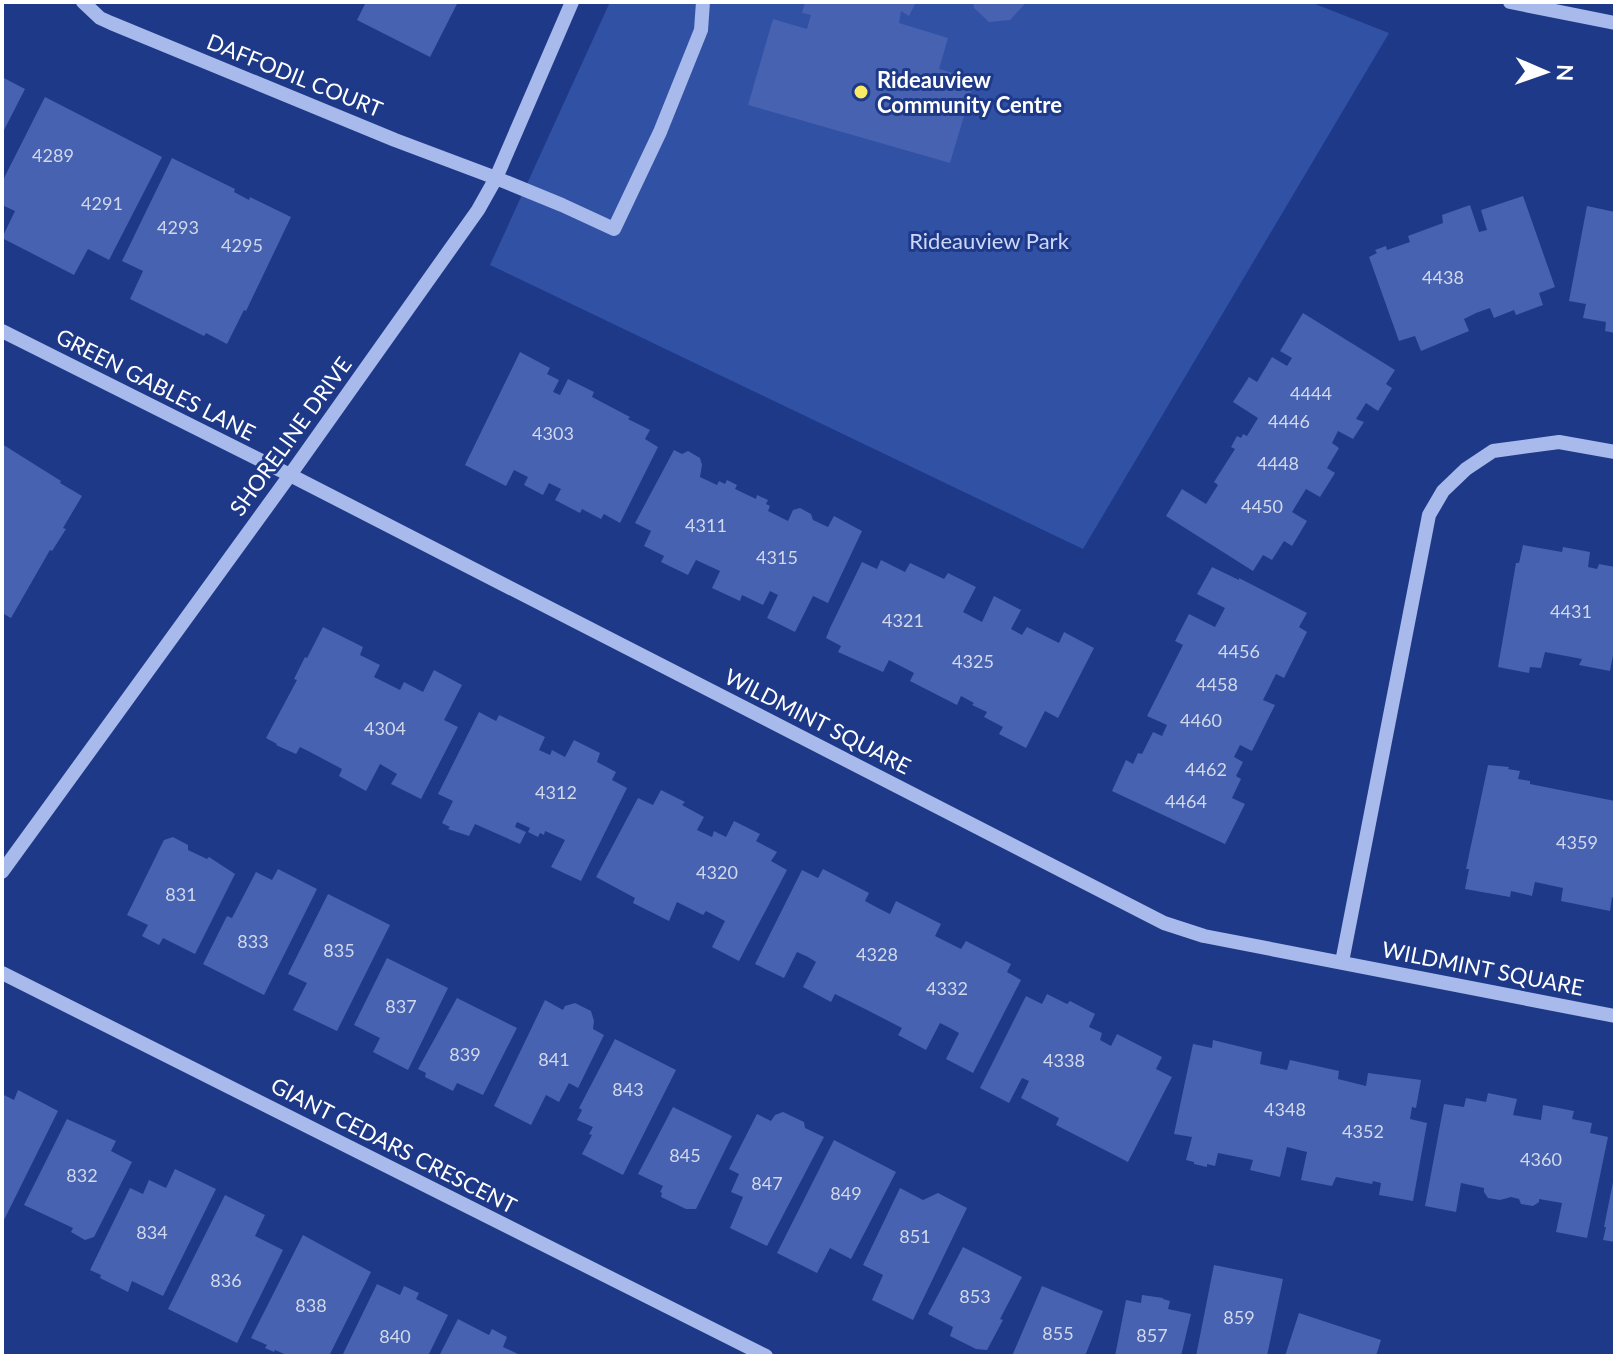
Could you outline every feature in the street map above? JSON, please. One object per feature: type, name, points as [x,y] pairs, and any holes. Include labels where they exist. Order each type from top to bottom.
[{"type":"street","name":"DAFFODIL COURT","points":[[83,2],[100,18],[111,23],[562,205],[614,229],[660,132],[701,30],[703,2]]},
{"type":"street","name":"SHORELINE DRIVE","points":[[2,872],[478,210],[496,178],[572,2]]},
{"type":"street","points":[[1510,2],[1615,23]]},
{"type":"street","name":"GREEN GABLES LANE","points":[[2,331],[290,475]]},
{"type":"street","points":[[1342,962],[1429,515],[1443,491],[1466,469],[1493,451],[1559,442],[1615,452]]},
{"type":"street","name":"WILDMINT SQUARE","points":[[290,475],[1164,923],[1204,936],[1615,1016]]},
{"type":"street","name":"GIANT CEDARS CRESCENT","points":[[2,973],[766,1356]]},
{"type":"green space","name":"Rideauview Park","points":[[610,2],[1310,2],[1389,33],[1083,549],[490,265]]},
{"type":"building","points":[[366,2],[458,2],[430,57],[357,20]]},
{"type":"building","name":"Rideauview Community Centre","points":[[805,2],[916,2],[909,16],[901,11],[899,23],[948,38],[939,69],[975,79],[950,163],[748,105],[773,19],[807,29],[811,15],[802,13]]},
{"type":"building","points":[[973,2],[1024,2],[1024,5],[1010,20],[989,22],[974,8]]},
{"type":"building","points":[[2,77],[25,89],[2,134]]},
{"type":"building","points":[[45,97],[162,157],[109,260],[88,249],[74,275],[2,238],[15,211],[2,205],[2,182]]},
{"type":"building","points":[[172,158],[235,189],[234,192],[249,200],[250,197],[291,217],[227,344],[206,333],[204,336],[130,299],[143,271],[122,261]]},
{"type":"building","points":[[1523,196],[1555,287],[1539,293],[1543,305],[1516,315],[1514,310],[1494,318],[1490,308],[1476,313],[1464,319],[1469,331],[1421,351],[1415,336],[1399,341],[1369,257],[1377,253],[1375,250],[1386,246],[1387,250],[1410,242],[1408,236],[1443,223],[1442,215],[1470,205],[1479,232],[1487,230],[1481,210]]},
{"type":"building","points":[[1587,206],[1615,212],[1615,333],[1605,331],[1606,322],[1583,318],[1586,304],[1569,301]]},
{"type":"building","points":[[1303,313],[1395,370],[1386,384],[1392,388],[1378,411],[1366,403],[1356,419],[1364,422],[1353,439],[1338,431],[1332,443],[1339,448],[1327,468],[1335,473],[1320,497],[1306,489],[1292,512],[1307,521],[1292,546],[1284,541],[1272,560],[1263,555],[1253,571],[1166,516],[1182,489],[1206,504],[1218,485],[1214,482],[1235,449],[1231,447],[1237,436],[1247,436],[1258,418],[1233,402],[1249,377],[1257,382],[1272,357],[1287,366],[1292,358],[1280,351]]},
{"type":"building","points":[[520,352],[550,368],[547,374],[559,380],[553,392],[560,395],[568,379],[594,392],[592,397],[650,430],[645,439],[658,447],[620,523],[604,514],[601,519],[582,509],[580,513],[555,500],[561,489],[549,483],[543,495],[524,485],[528,477],[514,470],[506,486],[465,465]]},
{"type":"building","points":[[2,444],[82,496],[63,528],[66,529],[50,550],[11,618],[2,613]]},
{"type":"building","points":[[674,450],[682,454],[688,451],[700,458],[700,477],[717,485],[719,481],[725,484],[727,480],[737,485],[735,489],[756,499],[757,495],[768,500],[768,511],[788,521],[793,510],[800,508],[811,514],[813,520],[828,527],[834,516],[862,531],[828,603],[813,596],[795,632],[767,618],[778,595],[770,591],[763,605],[742,595],[740,601],[712,588],[720,571],[696,560],[688,575],[661,562],[664,556],[644,546],[651,531],[635,523]]},
{"type":"building","points":[[1523,545],[1562,552],[1563,547],[1590,552],[1588,567],[1597,569],[1599,564],[1615,567],[1615,645],[1610,671],[1579,665],[1582,659],[1545,652],[1541,668],[1530,667],[1529,673],[1498,667],[1516,563],[1519,563]]},
{"type":"building","points":[[881,560],[905,572],[910,563],[944,579],[948,573],[976,587],[963,612],[982,622],[994,596],[1021,610],[1011,629],[1022,635],[1027,627],[1059,643],[1064,632],[1094,648],[1058,718],[1045,711],[1026,748],[999,734],[1003,727],[984,717],[987,712],[972,705],[974,703],[961,696],[957,705],[910,681],[914,673],[889,660],[883,672],[838,652],[841,646],[826,638],[862,562],[877,569]]},
{"type":"building","points":[[1212,567],[1307,613],[1299,627],[1307,632],[1284,678],[1276,674],[1263,700],[1275,705],[1252,751],[1240,745],[1234,757],[1243,762],[1236,776],[1241,779],[1232,798],[1245,804],[1225,844],[1112,791],[1126,760],[1133,764],[1153,732],[1162,736],[1167,725],[1147,716],[1183,645],[1175,641],[1189,614],[1215,627],[1225,608],[1197,594]]},
{"type":"building","points":[[323,627],[363,647],[360,655],[380,665],[374,677],[400,690],[404,682],[423,692],[434,670],[462,685],[444,720],[458,727],[421,799],[391,784],[397,774],[380,764],[366,791],[339,776],[342,769],[310,752],[300,747],[296,754],[266,738]]},
{"type":"building","points":[[479,712],[496,721],[499,715],[545,737],[539,750],[550,755],[552,750],[565,757],[574,740],[600,753],[597,762],[616,772],[612,780],[627,788],[581,881],[551,867],[565,840],[545,831],[538,837],[528,832],[530,828],[517,822],[515,827],[526,832],[520,844],[475,824],[469,836],[448,829],[450,827],[442,823],[453,801],[438,794]]},
{"type":"building","points":[[1488,765],[1520,771],[1518,779],[1530,781],[1530,784],[1615,801],[1615,898],[1612,897],[1610,911],[1561,901],[1563,888],[1535,882],[1532,896],[1511,891],[1510,897],[1465,889],[1469,869],[1466,869]]},
{"type":"building","points":[[661,790],[685,802],[682,805],[704,817],[697,830],[712,837],[714,831],[726,837],[734,821],[760,834],[756,841],[777,852],[771,861],[787,870],[739,961],[712,947],[725,921],[706,911],[703,915],[677,902],[669,921],[633,903],[635,898],[596,877],[638,798],[653,805]]},
{"type":"building","points":[[173,837],[188,845],[188,850],[207,859],[209,857],[235,874],[195,954],[163,938],[159,945],[142,936],[148,925],[127,915],[164,840]]},
{"type":"building","points":[[278,869],[317,889],[264,995],[203,964],[227,916],[232,918],[256,872],[272,880]]},
{"type":"building","points":[[823,869],[869,893],[865,901],[878,908],[890,914],[896,901],[941,924],[935,936],[961,949],[966,941],[1011,964],[1007,972],[1021,980],[973,1073],[946,1059],[959,1033],[950,1028],[940,1023],[926,1050],[898,1035],[902,1028],[869,1011],[835,994],[831,1002],[803,987],[816,962],[808,957],[797,952],[784,978],[755,964],[802,870],[818,878]]},
{"type":"building","points":[[328,894],[390,925],[337,1031],[293,1010],[307,983],[288,974]]},
{"type":"building","points":[[387,958],[448,988],[408,1070],[373,1052],[380,1038],[354,1025]]},
{"type":"building","points":[[1047,994],[1095,1014],[1089,1027],[1102,1033],[1100,1040],[1111,1046],[1117,1034],[1162,1057],[1156,1069],[1172,1077],[1128,1162],[1056,1125],[1059,1118],[1021,1098],[1029,1081],[1022,1078],[1009,1103],[980,1088],[1026,996],[1042,1004]]},
{"type":"building","points":[[457,998],[517,1028],[483,1095],[457,1083],[453,1091],[425,1077],[426,1073],[418,1069]]},
{"type":"building","points":[[545,1000],[563,1010],[565,1006],[575,1003],[591,1011],[593,1029],[604,1035],[578,1088],[569,1083],[559,1102],[546,1095],[531,1125],[494,1106]]},
{"type":"building","points":[[615,1039],[676,1070],[623,1175],[582,1154],[593,1127],[577,1120],[582,1110],[579,1108]]},
{"type":"building","points":[[1213,1040],[1262,1052],[1260,1064],[1287,1070],[1290,1060],[1339,1071],[1338,1079],[1366,1086],[1368,1073],[1421,1080],[1416,1108],[1412,1107],[1410,1119],[1427,1123],[1413,1201],[1379,1195],[1381,1183],[1373,1181],[1372,1184],[1336,1177],[1332,1186],[1301,1180],[1307,1152],[1287,1147],[1280,1177],[1250,1170],[1253,1160],[1218,1153],[1215,1166],[1207,1164],[1207,1167],[1186,1160],[1192,1137],[1174,1134],[1193,1044],[1212,1048]]},
{"type":"building","points":[[18,1090],[58,1111],[2,1224],[2,1094],[14,1100]]},
{"type":"building","points":[[1488,1093],[1517,1099],[1513,1115],[1541,1120],[1543,1105],[1574,1111],[1572,1119],[1592,1123],[1590,1133],[1608,1137],[1587,1238],[1556,1232],[1562,1203],[1539,1199],[1533,1206],[1521,1204],[1519,1199],[1511,1197],[1500,1200],[1488,1198],[1484,1188],[1461,1183],[1456,1212],[1425,1206],[1444,1104],[1464,1107],[1466,1098],[1486,1102]]},
{"type":"building","points":[[673,1107],[732,1136],[696,1209],[686,1209],[661,1197],[663,1186],[638,1174]]},
{"type":"building","points":[[783,1112],[824,1137],[767,1246],[730,1228],[743,1197],[731,1192],[739,1174],[729,1169],[757,1114],[771,1121]]},
{"type":"building","points":[[67,1119],[116,1141],[111,1151],[132,1162],[94,1237],[85,1240],[71,1232],[73,1228],[24,1205]]},
{"type":"building","points":[[834,1140],[896,1172],[851,1259],[830,1248],[817,1273],[777,1253]]},
{"type":"building","points":[[175,1169],[216,1189],[163,1296],[132,1281],[128,1292],[100,1278],[101,1275],[90,1270],[130,1188],[143,1194],[149,1180],[166,1188]]},
{"type":"building","points":[[1615,1178],[1615,1242],[1603,1240]]},
{"type":"building","points":[[900,1188],[923,1200],[938,1193],[967,1208],[913,1320],[872,1300],[883,1275],[863,1265]]},
{"type":"building","points":[[225,1195],[265,1215],[255,1236],[283,1250],[237,1343],[168,1309]]},
{"type":"building","points":[[303,1235],[371,1272],[329,1356],[289,1356],[265,1348],[267,1345],[251,1338]]},
{"type":"building","points":[[963,1247],[1022,1277],[987,1350],[976,1349],[950,1336],[953,1327],[928,1314]]},
{"type":"building","points":[[1214,1265],[1283,1279],[1267,1356],[1196,1356]]},
{"type":"building","points":[[377,1284],[400,1295],[404,1286],[419,1293],[416,1299],[448,1315],[428,1356],[342,1356]]},
{"type":"building","points":[[1042,1286],[1103,1311],[1085,1356],[1012,1356]]},
{"type":"building","points":[[1142,1295],[1163,1298],[1170,1301],[1168,1309],[1191,1314],[1181,1356],[1115,1356],[1126,1300],[1141,1303]]},
{"type":"building","points":[[1299,1313],[1381,1340],[1376,1356],[1285,1356]]},
{"type":"building","points":[[458,1319],[489,1335],[492,1329],[507,1337],[503,1347],[522,1356],[439,1356]]},
{"type":"place","name":"Rideauview Community Centre","points":[[861,92]]}]
